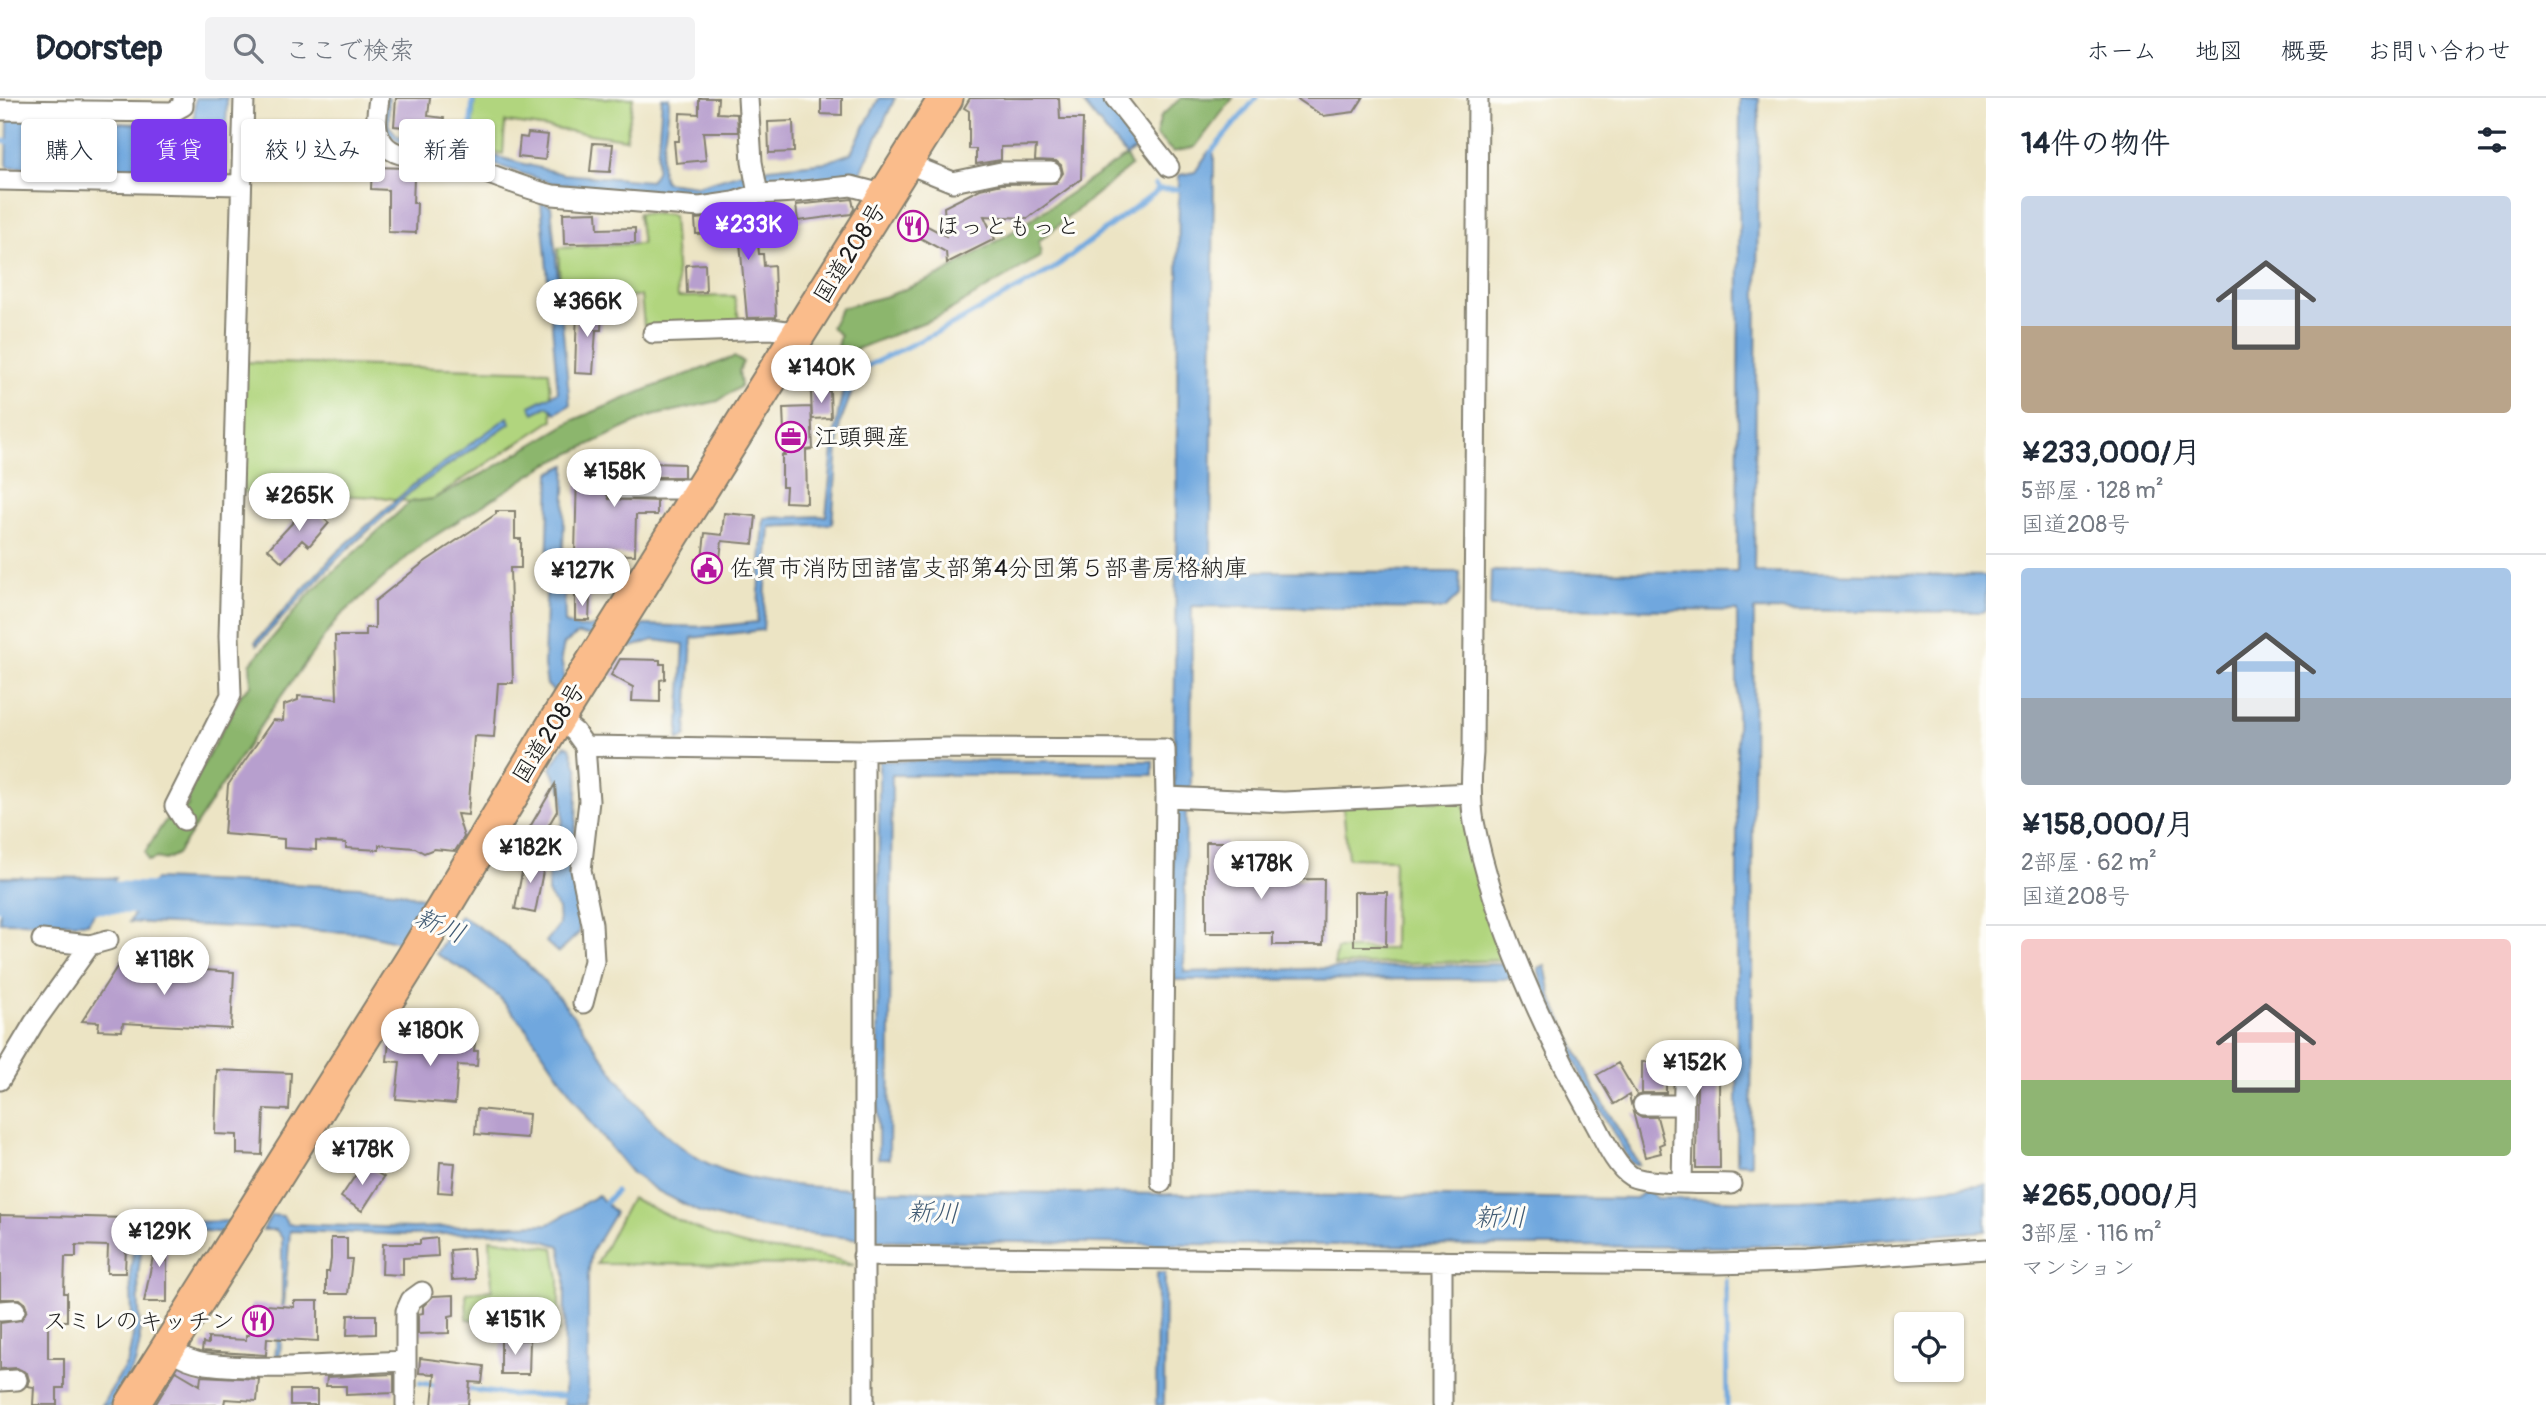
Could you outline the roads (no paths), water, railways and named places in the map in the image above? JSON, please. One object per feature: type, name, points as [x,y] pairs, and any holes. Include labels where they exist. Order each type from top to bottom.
[{"type":"highway","name":"国道208号","points":[[132,1405],[412,960],[558,718],[946,98]]},
{"type":"street","points":[[0,110],[172,112],[183,106],[183,98]]},
{"type":"street","points":[[243,119],[244,98]]},
{"type":"street","points":[[377,119],[379,98]]},
{"type":"street","points":[[748,98],[752,162],[758,194]]},
{"type":"street","points":[[1115,98],[1169,167]]},
{"type":"street","points":[[1478,98],[1471,793],[1483,858],[1504,924],[1529,988],[1578,1093],[1624,1170],[1632,1176],[1731,1184]]},
{"type":"street","points":[[385,147],[400,154],[454,161],[553,195],[700,207],[734,202],[758,194],[851,186],[886,195]]},
{"type":"street","points":[[906,163],[953,182],[1001,172],[1051,172]]},
{"type":"street","points":[[184,820],[175,806],[231,695],[229,636],[241,169]]},
{"type":"street","points":[[0,180],[240,186]]},
{"type":"street","points":[[653,333],[772,329],[786,331],[797,338]]},
{"type":"street","points":[[616,489],[690,489],[699,494]]},
{"type":"street","points":[[558,718],[575,732],[585,746],[589,801],[581,870],[592,924],[594,961],[583,1003]]},
{"type":"street","points":[[585,746],[864,750],[1165,749],[1161,1182]]},
{"type":"street","points":[[864,750],[864,1405]]},
{"type":"street","points":[[1166,797],[1284,802],[1471,793]]},
{"type":"street","points":[[0,1080],[34,1023],[99,943],[42,940]]},
{"type":"street","points":[[1643,1105],[1683,1095],[1682,1182]]},
{"type":"street","points":[[863,1256],[1713,1264],[1805,1262],[1986,1249]]},
{"type":"street","points":[[1442,1261],[1442,1405]]},
{"type":"street","points":[[406,1405],[406,1311],[411,1300],[422,1292]]},
{"type":"street","points":[[167,1348],[179,1356],[205,1364],[267,1366],[406,1361]]},
{"type":"water","points":[[195,98],[227,98],[226,119],[194,119]]},
{"type":"water","points":[[386,98],[389,98],[389,126],[399,136],[399,141],[385,128]]},
{"type":"water","points":[[662,98],[669,98],[662,174],[665,182],[697,186],[741,173],[750,175],[769,168],[827,162],[851,153],[879,98],[895,98],[860,174],[790,182],[761,181],[740,192],[714,197],[685,197],[551,183],[495,165],[495,156],[563,174],[650,181],[656,172]]},
{"type":"water","points":[[1079,98],[1105,98],[1140,146],[1126,156]]},
{"type":"water","points":[[1740,98],[1759,98],[1754,572],[1986,576],[1986,609],[1982,612],[1754,610],[1751,1164],[1737,1163],[1737,611],[1490,607],[1491,571],[1737,572]]},
{"type":"water","points":[[15,117],[51,119],[21,119],[21,167],[7,167],[8,121]]},
{"type":"water","points":[[117,123],[131,123],[131,169],[117,169]]},
{"type":"water","points":[[1209,151],[1214,154],[1211,571],[1460,572],[1459,595],[1445,609],[1192,606],[1191,788],[1174,788],[1179,175],[1195,172]]},
{"type":"water","points":[[541,202],[551,206],[570,405],[556,413],[548,406],[534,413],[530,406],[558,392]]},
{"type":"water","points":[[861,369],[840,423],[832,524],[770,527],[763,630],[692,638],[686,736],[678,741],[684,644],[654,640],[626,649],[642,625],[710,627],[757,622],[764,518],[826,516],[835,429],[846,375]]},
{"type":"water","points":[[508,417],[510,423],[414,489],[338,558],[257,645],[255,642],[336,553],[413,485]]},
{"type":"water","points":[[566,465],[563,547],[565,623],[580,628],[603,625],[595,636],[578,634],[564,644],[561,658],[565,682],[556,694],[547,685],[544,666],[550,473]]},
{"type":"water","points":[[565,745],[570,747],[578,771],[576,822],[569,873],[579,905],[579,933],[558,953],[546,942],[559,925],[558,909],[548,893],[549,862],[563,821],[563,794],[551,768]]},
{"type":"water","points":[[879,761],[1153,761],[1153,775],[892,775],[889,1159],[878,1159]]},
{"type":"water","points":[[1186,808],[1184,972],[1505,964],[1514,979],[1173,980],[1173,809]]},
{"type":"water","points":[[0,877],[116,878],[88,923],[0,922]]},
{"type":"water","points":[[155,879],[360,887],[400,892],[432,901],[407,944],[362,933],[129,922]]},
{"type":"water","points":[[460,915],[507,947],[547,983],[631,1097],[666,1134],[686,1151],[709,1164],[750,1178],[793,1185],[881,1191],[1636,1199],[1646,1189],[1657,1198],[1756,1201],[1854,1198],[1986,1184],[1986,1231],[1834,1243],[1729,1247],[1169,1244],[873,1240],[786,1232],[741,1224],[699,1212],[656,1190],[632,1173],[594,1127],[526,1028],[500,998],[469,973],[436,954]]},
{"type":"water","points":[[1545,966],[1552,999],[1593,1086],[1639,1164],[1637,1165],[1631,1163],[1587,1087],[1547,1001],[1538,968]]},
{"type":"water","points":[[598,1195],[615,1213],[591,1253],[588,1277],[588,1405],[564,1405],[565,1275],[560,1246],[516,1232],[410,1235],[290,1231],[280,1356],[275,1356],[282,1298],[282,1238],[276,1230],[263,1230],[271,1215],[283,1216],[288,1224],[413,1228],[549,1224]]},
{"type":"water","points":[[138,1216],[186,1222],[234,1221],[225,1233],[145,1225],[138,1274],[140,1342],[135,1364],[111,1405],[102,1405],[128,1361],[133,1335],[130,1274]]},
{"type":"water","points":[[1157,1273],[1165,1273],[1164,1405],[1156,1405]]},
{"type":"waterway","points":[[471,119],[473,98]]},
{"type":"waterway","points":[[1209,159],[1211,152],[1256,98]]},
{"type":"waterway","points":[[0,141],[14,142]]},
{"type":"waterway","points":[[1155,185],[1159,189],[1183,189]]},
{"type":"waterway","points":[[861,369],[952,325],[1053,269],[1159,189]]},
{"type":"waterway","name":"新川","points":[[0,895],[184,899]]},
{"type":"waterway","points":[[601,1208],[616,1191]]},
{"type":"waterway","points":[[1726,1280],[1727,1405]]},
{"type":"waterway","points":[[188,1384],[189,1366]]},
{"type":"waterway","points":[[420,1383],[441,1386]]},
{"type":"waterway","points":[[465,1389],[512,1395],[564,1396]]},
{"type":"place","name":"ほっともっと","points":[[913,226]]},
{"type":"place","name":"江頭興産","points":[[791,437]]},
{"type":"place","name":"佐賀市消防団諸富支部第4分団第５部書房格納庫","points":[[707,568]]},
{"type":"place","name":"スミレのキッチン","points":[[258,1321]]}]
